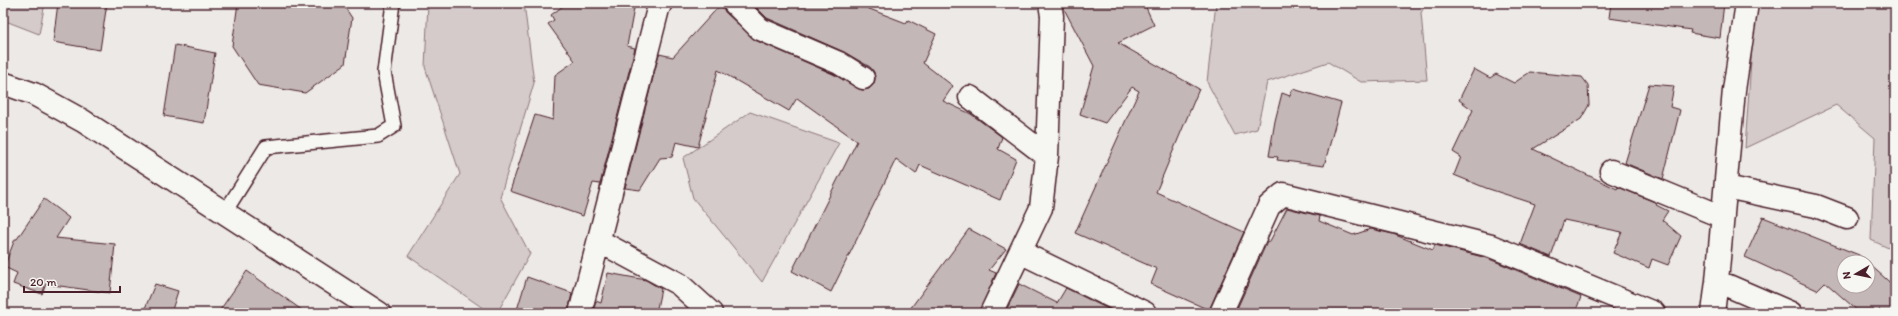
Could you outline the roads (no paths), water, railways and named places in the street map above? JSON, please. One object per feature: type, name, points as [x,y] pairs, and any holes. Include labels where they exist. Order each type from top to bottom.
[{"type":"street","points":[[734,3],[760,30],[839,63],[863,78]]},
{"type":"street","points":[[991,313],[1041,208],[1047,156],[1052,16],[1050,3]]},
{"type":"street","points":[[1713,313],[1734,90],[1747,3]]},
{"type":"street","points":[[580,313],[658,5]]},
{"type":"street","points":[[3,83],[34,94],[83,121],[379,313]]},
{"type":"street","points":[[970,97],[1047,156]]},
{"type":"street","points":[[1610,171],[1723,217]]},
{"type":"street","points":[[1726,186],[1816,206],[1847,218]]},
{"type":"street","points":[[1220,313],[1269,206],[1283,194],[1491,246],[1654,313]]},
{"type":"street","points":[[599,241],[679,284],[711,313]]},
{"type":"street","points":[[1020,252],[1145,313]]},
{"type":"street","points":[[1717,281],[1791,313]]},
{"type":"lane","points":[[225,212],[266,147],[378,136],[394,126],[384,72],[393,3]]}]
